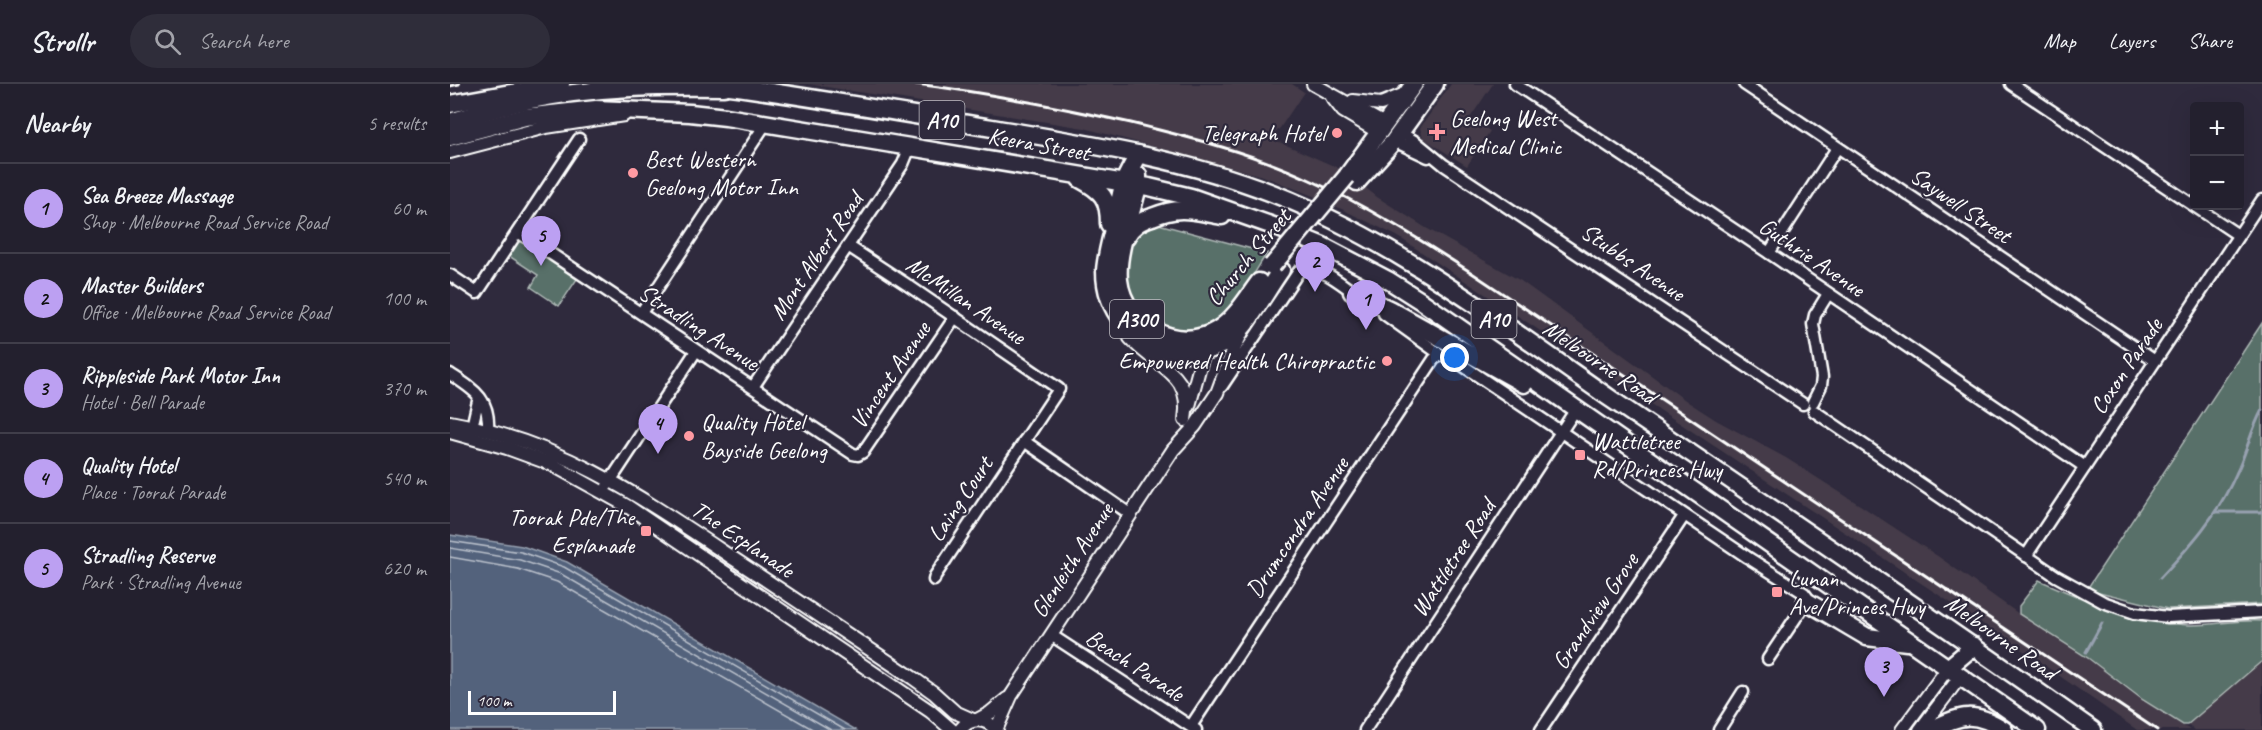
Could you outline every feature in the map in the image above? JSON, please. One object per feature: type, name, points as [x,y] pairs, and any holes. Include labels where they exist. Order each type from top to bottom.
[{"type":"highway","points":[[450,104],[561,84]]},
{"type":"highway","points":[[715,84],[745,88]]},
{"type":"highway","name":"Church Street","points":[[1131,184],[1125,239],[1120,259],[1119,280],[1124,299],[1134,316],[1151,329],[1171,337],[1197,338],[1216,330],[1230,320],[1390,133],[1435,84]]},
{"type":"highway","name":"A10","points":[[450,122],[530,100],[615,88],[745,88]]},
{"type":"highway","name":"Keera Street","points":[[745,88],[1138,154]]},
{"type":"highway","name":"Church Street","points":[[1390,133],[1411,88]]},
{"type":"highway","name":"A10","points":[[450,137],[525,117],[575,110],[644,111]]},
{"type":"highway","name":"Keera Street","points":[[644,111],[690,113],[766,123],[1131,184]]},
{"type":"highway","name":"Church Street","points":[[1138,154],[1131,184],[1107,252],[1106,283],[1112,305],[1129,330],[1152,345],[1180,352],[1204,351],[1220,345],[1234,336],[1260,299],[1276,268]]},
{"type":"highway","name":"Melbourne Road","points":[[1138,154],[1209,171],[1274,194],[1322,214],[1385,247],[1479,308],[1974,646],[2093,730]]},
{"type":"highway","points":[[1062,172],[1091,185],[1106,201],[1109,211],[1107,252]]},
{"type":"highway","name":"A10","points":[[1131,184],[1191,197],[1276,226],[1343,255],[1388,280],[2037,730]]},
{"type":"highway","points":[[1125,239],[1138,223],[1174,209],[1186,209],[1276,226]]},
{"type":"highway","points":[[1352,292],[1386,307],[1515,380],[1576,409]]},
{"type":"highway","name":"Glenleith Avenue","points":[[1204,351],[1216,330]]},
{"type":"highway","points":[[1806,601],[1867,637],[1911,643]]},
{"type":"highway","points":[[1954,672],[1974,646]]},
{"type":"highway","points":[[1931,730],[1954,719],[1970,716],[1988,721],[2004,730]]},
{"type":"street","points":[[1313,84],[1332,96],[1375,105],[1386,103],[1411,88]]},
{"type":"street","name":"Guthrie Avenue","points":[[1515,84],[2085,467]]},
{"type":"street","name":"Saywell Street","points":[[1744,84],[2155,361]]},
{"type":"street","points":[[2012,84],[2238,235]]},
{"type":"street","points":[[1332,96],[1343,111],[1390,133]]},
{"type":"street","name":"Keera Street","points":[[450,152],[546,126],[644,111]]},
{"type":"street","points":[[641,314],[766,123]]},
{"type":"street","name":"Stubbs Avenue","points":[[1390,133],[1416,142],[1436,160],[1810,406],[2026,556],[2089,596],[2135,613],[2186,617],[2262,612]]},
{"type":"street","points":[[450,275],[477,293],[579,139]]},
{"type":"street","name":"Mont Albert Road","points":[[753,387],[903,164],[910,147]]},
{"type":"street","points":[[1769,253],[1837,148]]},
{"type":"street","name":"Coxon Parade","points":[[2026,556],[2262,200]]},
{"type":"street","name":"Stradling Avenue","points":[[518,232],[853,454],[858,455]]},
{"type":"street","name":"McMillan Avenue","points":[[848,246],[1059,389]]},
{"type":"street","name":"Glenleith Avenue","points":[[996,730],[1011,696],[1130,514],[1173,450],[1199,421],[1292,279],[1301,270],[1309,267],[1319,270],[1352,292]]},
{"type":"street","points":[[1352,292],[1442,355],[1449,357],[1562,431],[1684,516],[1804,593],[1806,601],[1768,660]]},
{"type":"street","points":[[1810,406],[1821,386],[1822,377],[1813,324],[1815,315],[1828,294]]},
{"type":"street","name":"Glenleith Avenue","points":[[1217,393],[1232,354],[1260,299]]},
{"type":"street","points":[[1112,305],[1119,322],[1135,343],[1195,390],[1217,393]]},
{"type":"street","name":"Vincent Avenue","points":[[858,455],[863,452],[955,317]]},
{"type":"street","points":[[603,492],[696,351]]},
{"type":"street","name":"Glenleith Avenue","points":[[1173,450],[1195,390],[1204,351]]},
{"type":"street","name":"Drumcondra Avenue","points":[[1194,728],[1434,359],[1442,355]]},
{"type":"street","points":[[450,374],[471,388],[488,409],[478,434]]},
{"type":"street","points":[[1177,378],[1186,393],[1185,420]]},
{"type":"street","name":"Laing Court","points":[[934,580],[1059,389]]},
{"type":"street","points":[[478,434],[479,397]]},
{"type":"street","name":"Wattletree Road","points":[[1365,730],[1576,409]]},
{"type":"street","points":[[450,423],[478,434]]},
{"type":"street","points":[[450,432],[478,434]]},
{"type":"street","name":"The Esplanade","points":[[478,434],[564,456],[646,500],[913,678],[955,712],[988,723],[996,730]]},
{"type":"street","name":"The Esplanade","points":[[478,434],[551,464],[603,492],[930,711],[952,730]]},
{"type":"street","points":[[1024,441],[1130,514]]},
{"type":"street","name":"Grandview Grove","points":[[1541,730],[1684,516]]},
{"type":"street","name":"Beach Parade","points":[[1051,635],[1194,728]]},
{"type":"street","points":[[1902,730],[1954,672]]},
{"type":"street","points":[[1920,730],[1954,672]]},
{"type":"street","points":[[1719,730],[1743,692]]},
{"type":"street","name":"Glenleith Avenue","points":[[960,730],[990,713],[1011,696]]},
{"type":"shaded area","points":[[808,84],[1292,84],[1304,92],[1280,128],[1272,136],[1259,133],[1345,171],[1377,197],[1426,228],[1521,281],[1688,402],[1786,458],[1863,507],[2019,614],[2088,658],[2143,700],[2190,730],[2137,730],[2031,656],[1397,236],[1323,200],[1263,176],[1084,128]]},
{"type":"shaded area","points":[[1451,84],[1493,84],[1470,118],[1490,131],[1467,166],[1423,138],[1420,128]]},
{"type":"shaded area","points":[[2262,661],[2262,730],[2194,730],[2187,725]]},
{"type":"green space","points":[[1153,221],[1267,253],[1238,299],[1218,320],[1187,330],[1172,329],[1146,316],[1136,305],[1129,290],[1126,274],[1129,249],[1134,234]]},
{"type":"green space","points":[[519,240],[577,279],[559,306],[531,287],[538,275],[509,256]]},
{"type":"green space","points":[[2262,323],[2262,604],[2168,609],[2087,589]]},
{"type":"green space","points":[[2039,580],[2112,610],[2149,620],[2188,625],[2262,621],[2262,661],[2187,725],[2183,725],[2143,700],[2088,658],[2019,614],[2019,606]]},
{"type":"water","points":[[450,535],[522,546],[567,562],[856,730],[450,730]]},
{"type":"waterway","points":[[2160,578],[2192,542],[2221,503],[2240,466],[2262,410]]},
{"type":"waterway","points":[[2216,512],[2262,512]]},
{"type":"waterway","points":[[2086,652],[2102,623]]},
{"type":"railway","points":[[450,86],[459,84]]},
{"type":"railway","points":[[916,84],[1051,106],[1131,123],[1244,154],[1288,170],[1331,190],[1412,235],[1472,273],[2157,730]]},
{"type":"place","name":"Geelong West Medical Clinic","points":[[1437,132]]},
{"type":"place","name":"Telegraph Hotel","points":[[1337,133]]},
{"type":"place","name":"Best Western Geelong Motor Inn","points":[[633,173]]},
{"type":"place","name":"Stradling Reserve","points":[[541,266]]},
{"type":"place","name":"Master Builders","points":[[1315,292]]},
{"type":"place","name":"Sea Breeze Massage","points":[[1366,330]]},
{"type":"place","name":"Empowered Health Chiropractic","points":[[1387,361]]},
{"type":"place","name":"Quality Hotel Bayside Geelong","points":[[689,436]]},
{"type":"place","name":"Quality Hotel","points":[[658,454]]},
{"type":"place","name":"Wattletree Rd/Princes Hwy","points":[[1580,455]]},
{"type":"place","name":"Toorak Pde/The Esplanade","points":[[646,531]]},
{"type":"place","name":"Lunan Ave/Princes Hwy","points":[[1777,592]]},
{"type":"place","name":"Rippleside Park Motor Inn","points":[[1884,697]]}]
